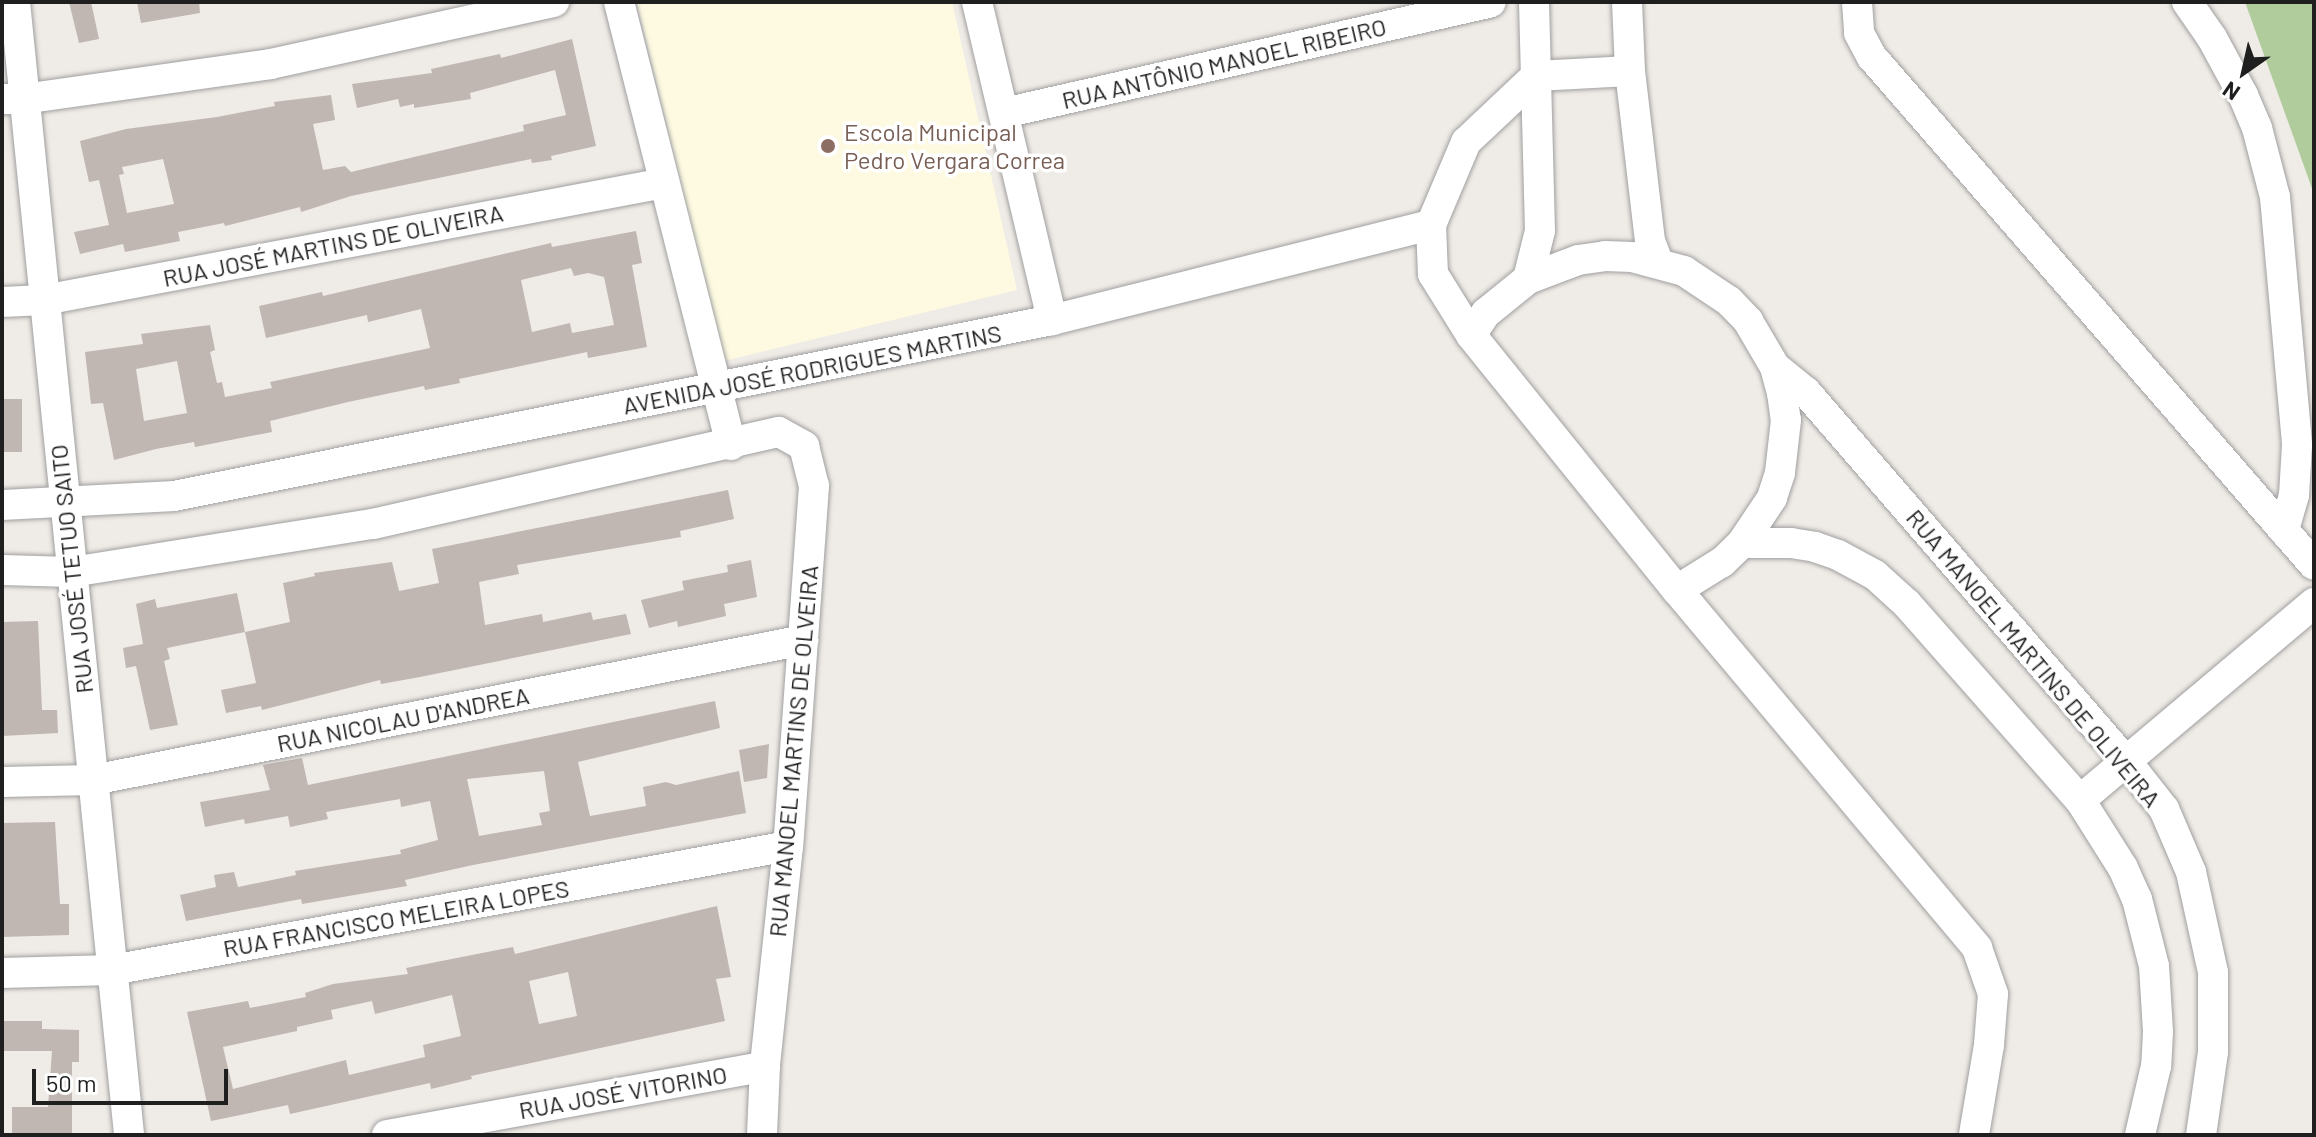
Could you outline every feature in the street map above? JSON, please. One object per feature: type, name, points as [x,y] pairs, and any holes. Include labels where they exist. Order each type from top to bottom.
[{"type":"street","name":"RUA JOSÉ TETUO SAITO","points":[[15,2],[13,99],[44,300],[129,1135]]},
{"type":"street","points":[[13,99],[271,64],[554,2]]},
{"type":"street","points":[[2,570],[72,572],[373,524],[731,445],[619,2]]},
{"type":"street","points":[[977,2],[1052,320]]},
{"type":"street","name":"RUA ANTÔNIO MANOEL RIBEIRO","points":[[1004,113],[1491,2]]},
{"type":"street","points":[[1528,279],[1540,231],[1534,2]]},
{"type":"street","points":[[1627,2],[1630,71],[1650,241],[1658,262]]},
{"type":"street","points":[[1857,2],[1859,33],[1872,57],[2314,565]]},
{"type":"street","points":[[2187,2],[2212,38],[2243,95],[2260,140],[2275,197],[2297,445],[2294,495],[2284,531]]},
{"type":"street","points":[[1630,71],[1536,76],[1466,142],[1431,225],[1433,274],[1471,335],[1677,590],[1977,948],[1993,994],[1989,1045],[1974,1135]]},
{"type":"street","name":"RUA JOSÉ MARTINS DE OLIVEIRA","points":[[2,302],[44,300],[664,183]]},
{"type":"street","name":"AVENIDA JOSÉ RODRIGUES MARTINS","points":[[2,505],[174,496],[1052,320],[1431,225]]},
{"type":"street","points":[[1471,335],[1486,313],[1528,279],[1578,260],[1632,257],[1684,271],[1729,301],[1755,332],[1775,367],[1786,420],[1780,473],[1772,498],[1742,543],[1722,562],[1677,590]]},
{"type":"street","name":"RUA MANOEL MARTINS DE OLIVEIRA","points":[[1775,367],[1806,392],[2127,762],[2164,809],[2179,840],[2208,938],[2215,1012],[2201,1135]]},
{"type":"street","name":"RUA MANOEL MARTINS DE OLVEIRA","points":[[731,445],[779,432],[804,446],[814,486],[788,846],[765,1066],[762,1135]]},
{"type":"street","points":[[1742,543],[1791,543],[1815,547],[1838,555],[1875,575],[1907,604],[2080,800],[2123,868],[2137,899],[2154,966],[2157,1043],[2140,1135]]},
{"type":"street","points":[[2080,800],[2314,603]]},
{"type":"street","name":"RUA NICOLAU D'ANDREA","points":[[2,782],[93,780],[803,640]]},
{"type":"street","name":"RUA FRANCISCO MELEIRA LOPES","points":[[2,973],[112,970],[788,846]]},
{"type":"street","name":"RUA JOSÉ VITORINO","points":[[387,1135],[765,1066]]},
{"type":"shaded area","name":"Escola Municipal Pedro Vergara Correa","points":[[637,2],[952,2],[1017,290],[724,361]]},
{"type":"green space","points":[[2245,2],[2314,2],[2314,194]]},
{"type":"building","points":[[69,2],[91,2],[99,39],[79,43]]},
{"type":"building","points":[[137,2],[199,2],[200,13],[141,23]]},
{"type":"building","points":[[572,39],[596,146],[551,156],[552,160],[532,163],[531,159],[351,196],[301,212],[300,207],[225,226],[224,223],[178,232],[180,241],[125,252],[123,244],[80,254],[74,232],[109,225],[99,180],[89,182],[80,141],[126,129],[217,117],[275,106],[274,102],[331,95],[335,120],[313,124],[323,170],[345,166],[351,172],[524,131],[523,125],[566,115],[555,70],[470,93],[471,99],[414,108],[414,104],[400,107],[398,99],[357,108],[352,84],[432,73],[431,69],[500,54],[501,58]],"holes":[[[163,159],[174,204],[127,213],[119,175],[124,174],[122,167]]]},
{"type":"building","points":[[636,231],[642,263],[632,265],[647,347],[588,358],[587,352],[459,379],[460,383],[425,390],[424,386],[348,402],[270,421],[272,432],[195,447],[194,442],[114,460],[103,403],[91,404],[85,352],[143,344],[141,334],[210,325],[215,350],[210,352],[217,383],[222,382],[225,397],[272,388],[270,382],[430,348],[421,309],[368,322],[367,315],[266,338],[259,306],[322,292],[323,296],[551,243],[552,247]],"holes":[[[571,268],[574,276],[588,273],[604,277],[614,325],[572,333],[570,323],[532,332],[521,280]],[[177,361],[187,413],[144,421],[136,369]]]},
{"type":"building","points":[[2,399],[22,399],[22,452],[2,452]]},
{"type":"building","points":[[728,490],[734,519],[680,531],[681,537],[517,565],[519,574],[479,582],[485,625],[542,614],[543,622],[591,612],[593,620],[626,614],[631,634],[420,677],[381,684],[380,680],[262,710],[261,706],[226,713],[221,690],[256,683],[245,632],[290,622],[283,583],[315,576],[314,573],[392,562],[399,591],[439,583],[432,549]]},
{"type":"building","points":[[751,560],[757,597],[724,604],[726,616],[678,627],[677,621],[649,628],[641,600],[684,590],[682,581],[728,572],[727,565]]},
{"type":"building","points":[[237,593],[245,632],[167,648],[170,659],[164,661],[178,725],[150,730],[136,666],[126,668],[123,648],[143,644],[136,604],[155,599],[157,608]]},
{"type":"building","points":[[38,621],[42,710],[57,710],[58,733],[2,736],[2,622]]},
{"type":"building","points":[[715,701],[720,728],[578,762],[590,816],[646,806],[643,787],[666,782],[676,785],[739,771],[746,813],[473,865],[405,880],[407,886],[302,904],[301,899],[186,921],[180,895],[216,887],[214,875],[234,872],[238,887],[296,875],[295,871],[401,854],[400,850],[438,840],[430,801],[401,807],[400,799],[326,812],[328,819],[290,827],[288,816],[245,824],[244,819],[205,827],[200,802],[270,790],[263,765],[302,758],[308,785]],"holes":[[[544,771],[550,811],[539,813],[542,825],[479,836],[467,779]]]},
{"type":"building","points":[[769,744],[767,778],[744,782],[739,750]]},
{"type":"building","points":[[55,822],[60,904],[69,904],[69,935],[2,937],[2,823]]},
{"type":"building","points":[[717,906],[731,977],[716,979],[725,1021],[471,1076],[472,1079],[431,1089],[430,1083],[290,1114],[288,1105],[211,1121],[187,1012],[248,1001],[250,1008],[306,997],[305,993],[333,984],[408,974],[406,968],[513,947],[515,954]],"holes":[[[568,972],[577,1016],[539,1024],[529,981]],[[452,995],[461,1036],[423,1045],[425,1057],[349,1075],[346,1060],[233,1089],[223,1047],[297,1031],[297,1027],[333,1019],[331,1010],[372,1001],[375,1014]]]},
{"type":"building","points":[[2,1021],[42,1021],[42,1029],[79,1030],[79,1062],[72,1062],[72,1135],[12,1135],[12,1107],[48,1107],[52,1051],[2,1051]]},
{"type":"place","name":"Escola Municipal Pedro Vergara Correa","points":[[828,146]]}]
